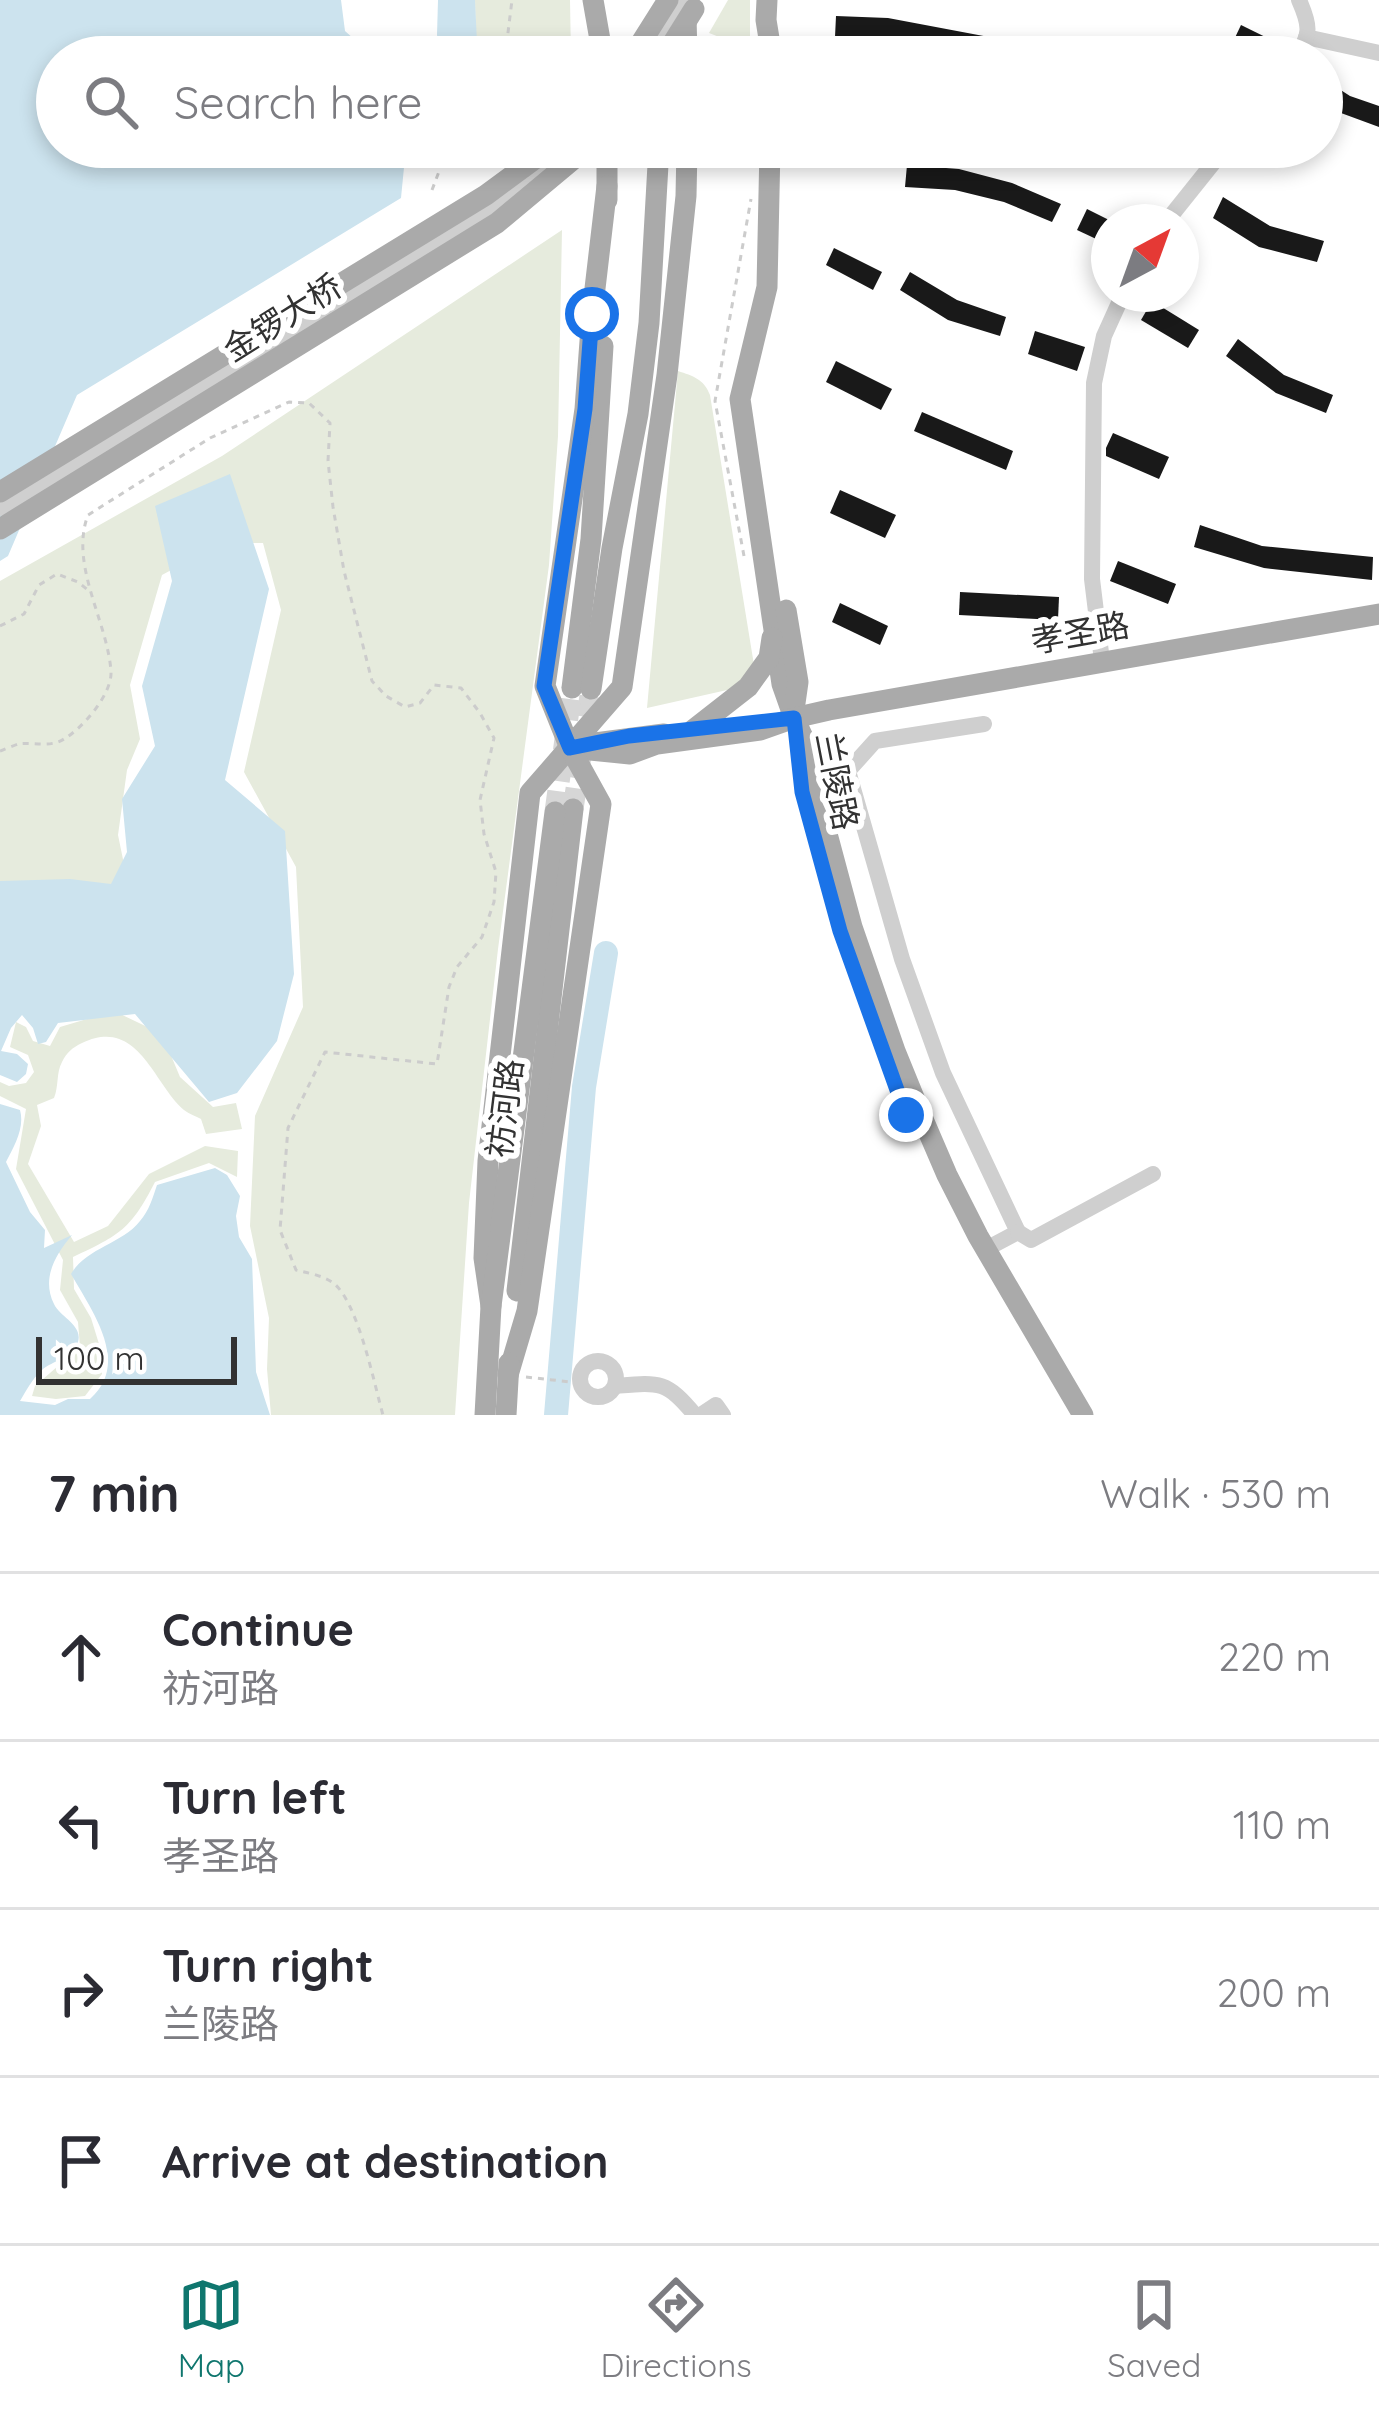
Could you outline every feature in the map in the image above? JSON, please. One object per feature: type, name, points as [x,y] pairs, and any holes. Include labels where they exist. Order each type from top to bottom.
[{"type":"main road","points":[[593,0],[601,36]]},
{"type":"main road","points":[[604,0],[605,36]]},
{"type":"main road","points":[[665,0],[665,36]]},
{"type":"main road","points":[[644,36],[665,0]]},
{"type":"main road","points":[[767,0],[769,36]]},
{"type":"main road","points":[[691,2],[693,36]]},
{"type":"main road","points":[[674,36],[691,2]]},
{"type":"main road","name":"金锣大桥","points":[[0,491],[486,196],[523,168]]},
{"type":"main road","name":"金锣大桥","points":[[0,529],[497,223],[564,168]]},
{"type":"main road","points":[[607,168],[602,394],[581,688],[638,414],[649,323],[658,168]]},
{"type":"main road","points":[[491,1306],[484,1258],[488,1160],[530,794],[622,687],[667,375],[687,168]]},
{"type":"main road","points":[[769,168],[766,287],[740,399],[782,684],[794,718]]},
{"type":"main road","points":[[778,168],[773,284],[752,400],[798,682],[794,718]]},
{"type":"main road","points":[[516,1376],[602,805],[570,748],[544,686],[585,409],[607,186]]},
{"type":"main road","points":[[656,204],[667,375]]},
{"type":"main road","name":"孝圣路","points":[[570,748],[629,736],[794,718],[1379,614]]},
{"type":"main road","name":"孝圣路","points":[[570,748],[630,754],[657,744],[760,730],[794,718],[829,718],[1379,623]]},
{"type":"main road","points":[[693,730],[758,675],[769,658],[774,625]]},
{"type":"main road","name":"兰陵路","points":[[794,718],[808,748],[852,927],[895,1051],[946,1175],[1083,1415]]},
{"type":"main road","name":"兰陵路","points":[[794,718],[799,772],[813,834],[883,1055],[935,1181],[1068,1415]]},
{"type":"main road","name":"祊河路","points":[[485,1415],[491,1306],[564,810],[532,1140],[516,1376],[506,1415]]},
{"type":"street","points":[[1299,0],[1309,23],[1306,36]]},
{"type":"street","points":[[662,36],[691,2]]},
{"type":"street","points":[[1343,45],[1379,53]]},
{"type":"street","points":[[0,508],[480,217],[545,168]]},
{"type":"street","points":[[1180,204],[1209,168]]},
{"type":"street","points":[[1102,661],[1092,579],[1094,382],[1115,312]]},
{"type":"street","points":[[984,724],[875,741],[848,771],[902,958],[936,1054],[1018,1232],[1031,1240],[1153,1174]]},
{"type":"street","points":[[986,1249],[1018,1232]]},
{"type":"street","points":[[601,1361],[616,1373],[615,1386],[610,1394],[596,1398],[586,1394],[580,1383],[583,1369],[601,1361]]},
{"type":"street","points":[[615,1386],[663,1384],[698,1415],[716,1405],[723,1415]]},
{"type":"path","points":[[508,36],[512,0]]},
{"type":"path","points":[[432,190],[440,168]]},
{"type":"path","points":[[0,751],[17,744],[62,741],[93,716],[112,677],[89,591],[82,531],[88,515],[209,438],[289,402],[309,403],[330,423],[328,461],[340,550],[372,681],[405,707],[420,703],[434,686],[461,688],[494,738],[481,800],[484,834],[496,872],[494,902],[482,937],[457,968],[449,987],[437,1064],[325,1052],[289,1128],[280,1230],[296,1270],[337,1285],[357,1323],[383,1415]]},
{"type":"path","points":[[0,626],[24,614],[39,585],[57,574],[78,581],[89,591]]},
{"type":"path","points":[[516,1376],[580,1383]]},
{"type":"shaded area","points":[[475,0],[570,0],[571,36],[476,36]]},
{"type":"shaded area","points":[[728,0],[750,0],[750,36],[709,33]]},
{"type":"shaded area","points":[[562,230],[558,436],[549,565],[469,1203],[455,1415],[271,1415],[269,1318],[250,1226],[255,1116],[303,1007],[296,867],[244,772],[281,610],[263,543],[221,543],[162,575],[130,685],[140,739],[127,770],[118,835],[126,874],[115,895],[0,891],[0,581],[222,456]]},
{"type":"shaded area","points":[[678,371],[701,382],[710,395],[754,665],[736,688],[647,708]]},
{"type":"shaded area","points":[[114,1011],[162,1034],[180,1077],[213,1107],[236,1103],[242,1129],[206,1134],[201,1119],[184,1110],[142,1056],[117,1038],[101,1037],[75,1047],[60,1066],[54,1098],[37,1105],[41,1126],[28,1164],[74,1242],[108,1226],[149,1174],[205,1146],[238,1151],[237,1177],[209,1163],[155,1182],[123,1229],[73,1257],[74,1289],[91,1318],[102,1374],[85,1396],[32,1396],[35,1386],[80,1347],[78,1322],[60,1290],[63,1260],[16,1169],[26,1109],[0,1096],[0,1082],[9,1086],[26,1083],[34,1072],[28,1055],[10,1047],[16,1022],[26,1027],[33,1041],[50,1046],[60,1027]]},
{"type":"water","points":[[0,0],[341,0],[345,31],[351,36],[36,36],[36,168],[404,168],[401,198],[77,395],[8,556],[0,561]]},
{"type":"water","points":[[438,0],[475,0],[477,36],[437,35]]},
{"type":"water","points":[[230,474],[269,589],[225,780],[285,831],[294,974],[277,1041],[237,1093],[209,1102],[135,1014],[58,1023],[46,1042],[38,1044],[22,1015],[1,1051],[17,1054],[28,1064],[17,1082],[0,1075],[0,881],[70,879],[111,884],[127,852],[122,799],[155,746],[142,686],[172,581],[155,506]]},
{"type":"water","points":[[0,1104],[20,1110],[20,1130],[6,1162],[30,1212],[45,1230],[44,1248],[72,1235],[56,1258],[49,1285],[54,1304],[79,1336],[72,1351],[38,1374],[20,1401],[55,1405],[68,1399],[90,1399],[102,1385],[108,1353],[104,1337],[71,1274],[86,1258],[132,1229],[146,1213],[157,1185],[215,1168],[227,1175],[240,1196],[239,1237],[252,1259],[256,1372],[270,1415],[0,1415]]},
{"type":"building","points":[[836,16],[888,18],[983,36],[835,36]]},
{"type":"building","points":[[1241,25],[1264,36],[1236,36]]},
{"type":"building","points":[[1343,92],[1379,106],[1379,127],[1343,114]]},
{"type":"building","points":[[907,168],[959,169],[1012,183],[1061,204],[1052,222],[1004,202],[955,190],[905,187]]},
{"type":"building","points":[[1223,197],[1270,226],[1324,241],[1317,262],[1259,247],[1213,218]]},
{"type":"building","points":[[1087,209],[1091,211],[1091,237],[1077,230]]},
{"type":"building","points":[[834,248],[882,272],[873,290],[826,265]]},
{"type":"building","points":[[910,272],[957,300],[1006,317],[1000,336],[948,320],[900,290]]},
{"type":"building","points":[[1146,312],[1170,312],[1199,330],[1188,348],[1141,320]]},
{"type":"building","points":[[1035,331],[1085,347],[1077,371],[1028,354]]},
{"type":"building","points":[[1238,339],[1284,375],[1333,395],[1326,413],[1276,393],[1226,356]]},
{"type":"building","points":[[836,361],[892,389],[881,410],[826,382]]},
{"type":"building","points":[[922,412],[1013,451],[1006,470],[914,431]]},
{"type":"building","points":[[1113,433],[1169,457],[1159,479],[1106,456]]},
{"type":"building","points":[[840,490],[896,515],[885,538],[830,513]]},
{"type":"building","points":[[1200,525],[1262,546],[1373,557],[1372,580],[1264,568],[1194,547]]},
{"type":"building","points":[[1118,561],[1176,584],[1168,604],[1110,581]]},
{"type":"building","points":[[960,592],[1059,597],[1058,620],[959,615]]},
{"type":"building","points":[[840,603],[888,626],[880,645],[832,622]]},
{"type":"waterway","points":[[556,1415],[584,1087],[606,953]]},
{"type":"tunnel","points":[[555,812],[572,688]]},
{"type":"tunnel","points":[[573,809],[591,689]]},
{"type":"route","points":[[592,314],[585,409],[544,686],[570,748],[629,736],[794,718],[802,792],[840,931],[906,1115]]}]
